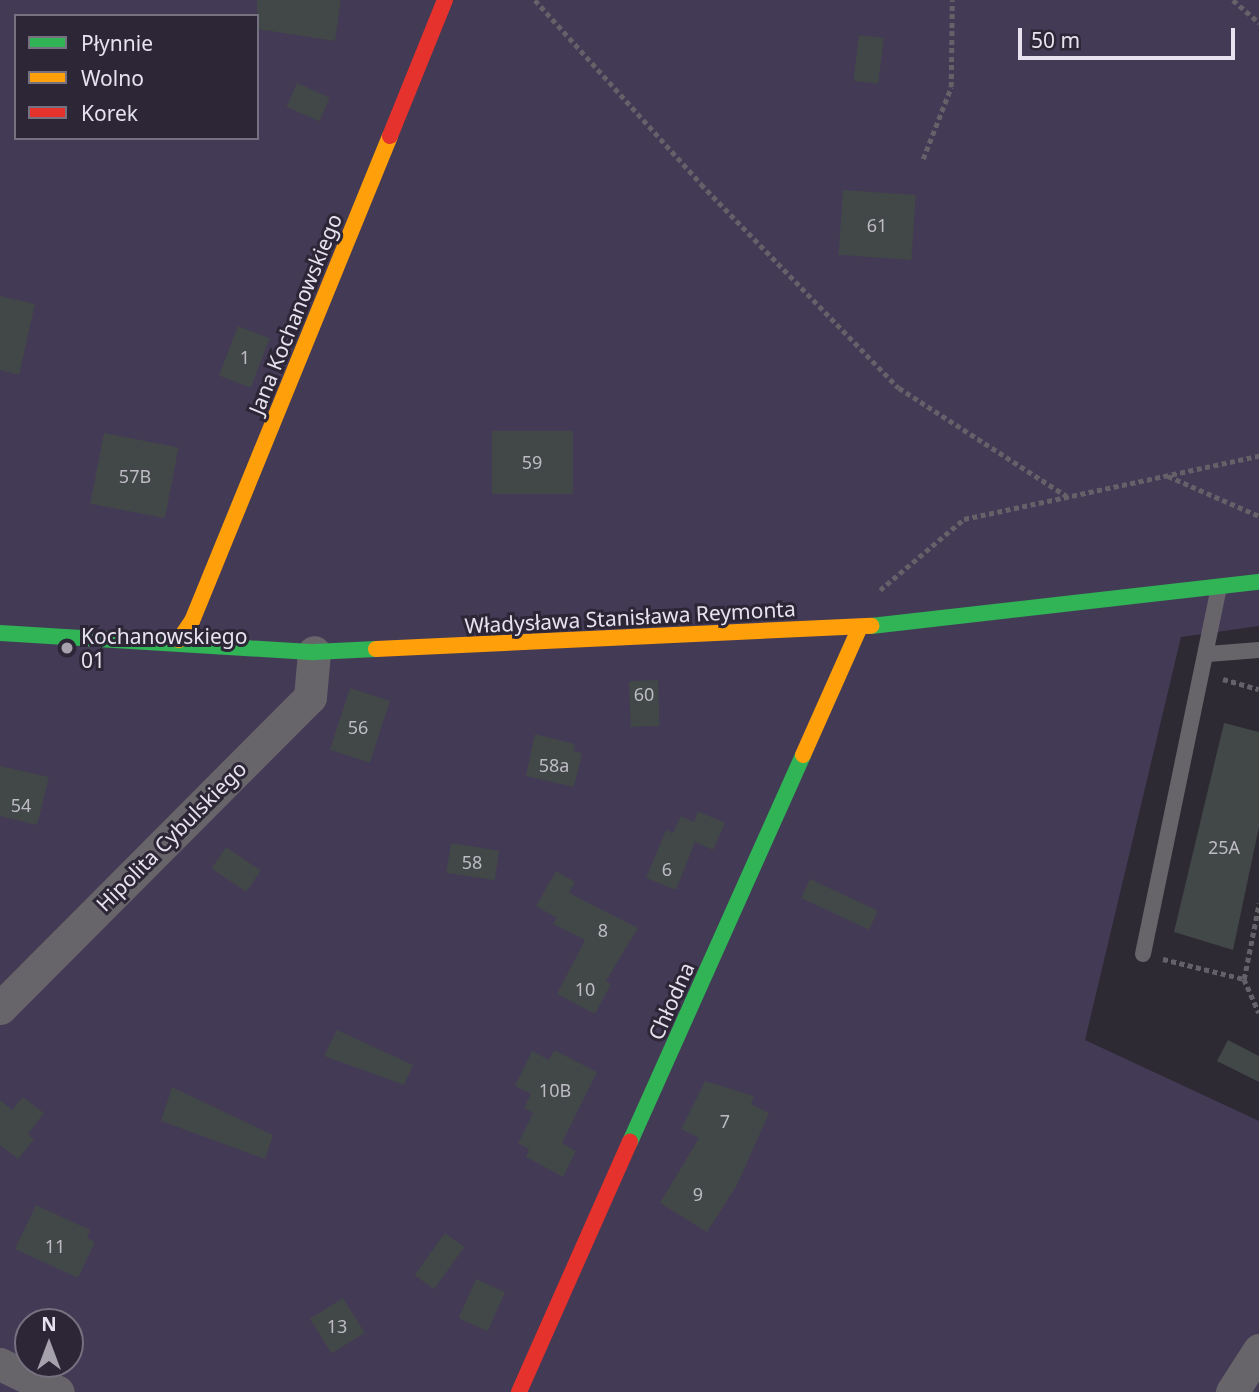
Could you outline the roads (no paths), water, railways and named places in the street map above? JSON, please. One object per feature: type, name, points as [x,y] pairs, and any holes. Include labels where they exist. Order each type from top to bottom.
[{"type":"street","name":"Jana Kochanowskiego","points":[[179,640],[202,595],[445,0]]},
{"type":"street","name":"Władysława Stanisława Reymonta","points":[[0,633],[179,640],[314,652],[860,627],[1259,582]]},
{"type":"street","name":"Chłodna","points":[[519,1392],[860,627]]},
{"type":"street","name":"Hipolita Cybulskiego","points":[[0,1008],[310,697],[314,652]]},
{"type":"street","points":[[1232,1392],[1259,1350]]},
{"type":"street","points":[[0,1364],[58,1392]]},
{"type":"lane","points":[[1143,954],[1208,654],[1219,587]]},
{"type":"lane","points":[[1208,654],[1259,650]]},
{"type":"place","name":"Kochanowskiego 01","points":[[67,648]]}]
